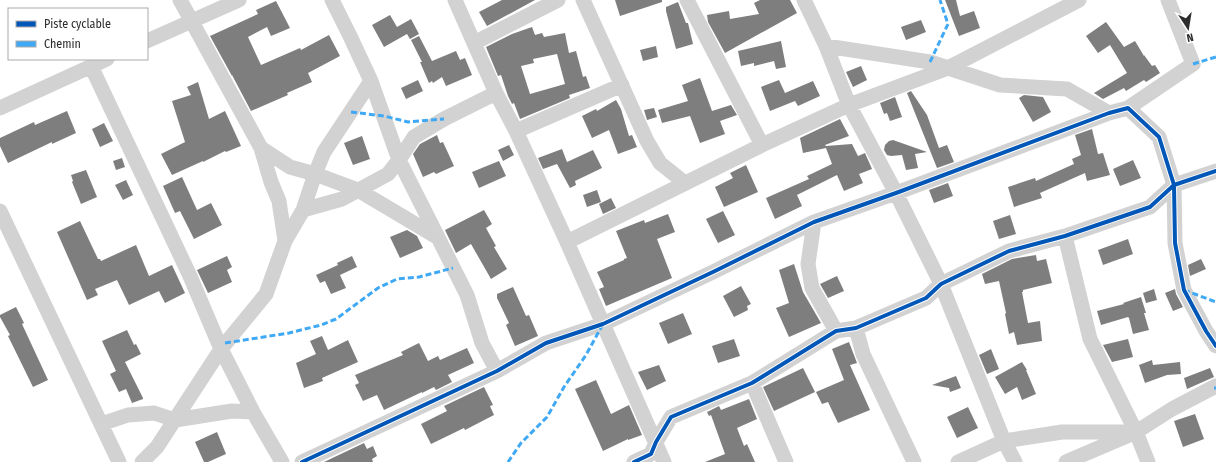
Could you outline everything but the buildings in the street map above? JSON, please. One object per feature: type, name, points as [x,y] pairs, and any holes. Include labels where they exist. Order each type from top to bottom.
[{"type":"street","points":[[180,0],[261,148],[271,182],[279,201],[285,241]]},
{"type":"street","points":[[148,41],[239,0]]},
{"type":"street","points":[[332,0],[371,81],[399,160],[467,295],[482,343],[497,371]]},
{"type":"street","points":[[455,0],[496,93],[516,131],[567,242],[664,462]]},
{"type":"street","points":[[474,43],[558,0]]},
{"type":"street","points":[[583,0],[647,141],[660,163],[685,183]]},
{"type":"street","points":[[687,0],[762,145]]},
{"type":"street","points":[[804,0],[826,46],[850,105],[941,284],[1004,441],[1015,462]]},
{"type":"street","points":[[567,242],[762,145],[850,105],[948,68],[1079,0]]},
{"type":"street","points":[[302,462],[497,371],[546,343],[603,324],[814,222],[896,193],[1109,113],[1128,108],[1193,64],[1168,0]]},
{"type":"street","points":[[826,46],[930,62],[1000,85],[1067,89],[1109,113]]},
{"type":"street","points":[[0,108],[105,60]]},
{"type":"street","points":[[91,66],[190,276],[221,348],[253,412],[282,462]]},
{"type":"street","points":[[142,462],[157,447],[221,348],[266,294],[285,241],[303,210],[324,152],[371,81]]},
{"type":"street","points":[[516,131],[622,85]]},
{"type":"street","points":[[303,210],[342,199],[388,174],[414,137],[444,119],[496,93]]},
{"type":"street","points":[[1128,108],[1159,137],[1174,185],[1175,243],[1184,290],[1206,332],[1216,346]]},
{"type":"street","points":[[261,148],[290,167],[315,174],[358,190],[437,237]]},
{"type":"street","points":[[634,462],[651,454],[656,442],[671,418],[752,383],[836,331],[856,328],[926,298],[941,284],[1009,251],[1065,236],[1150,207],[1174,185],[1216,171]]},
{"type":"street","points":[[0,211],[119,462]]},
{"type":"street","points":[[814,222],[808,264],[812,288],[836,331]]},
{"type":"street","points":[[1065,236],[1090,339],[1136,432],[1148,462]]},
{"type":"street","points":[[856,328],[863,354],[914,462]]},
{"type":"street","points":[[752,383],[786,462]]},
{"type":"street","points":[[1066,462],[1136,432],[1172,409],[1216,386]]},
{"type":"street","points":[[101,424],[128,415],[154,413],[175,420],[232,411],[253,412]]},
{"type":"street","points":[[958,462],[1004,441],[1062,432],[1136,432]]},
{"type":"marked path","points":[[930,62],[948,24],[940,0]]},
{"type":"marked path","points":[[1193,64],[1216,57]]},
{"type":"marked path","points":[[351,112],[384,116],[408,122],[444,119]]},
{"type":"marked path","points":[[225,343],[289,333],[321,325],[336,319],[378,288],[397,279],[419,277],[453,268]]},
{"type":"marked path","points":[[1184,290],[1216,302]]},
{"type":"marked path","points":[[508,462],[521,443],[547,417],[564,387],[586,355],[603,324]]},
{"type":"cycle path","points":[[302,462],[497,371],[546,343],[603,324],[814,222],[896,193],[1109,113],[1128,108],[1159,137],[1174,185],[1175,243],[1184,290],[1206,331],[1216,346]]},
{"type":"cycle path","points":[[634,462],[651,454],[656,442],[671,417],[752,383],[836,331],[856,328],[926,298],[941,284],[1009,251],[1065,236],[1150,207],[1174,185],[1216,171]]}]
